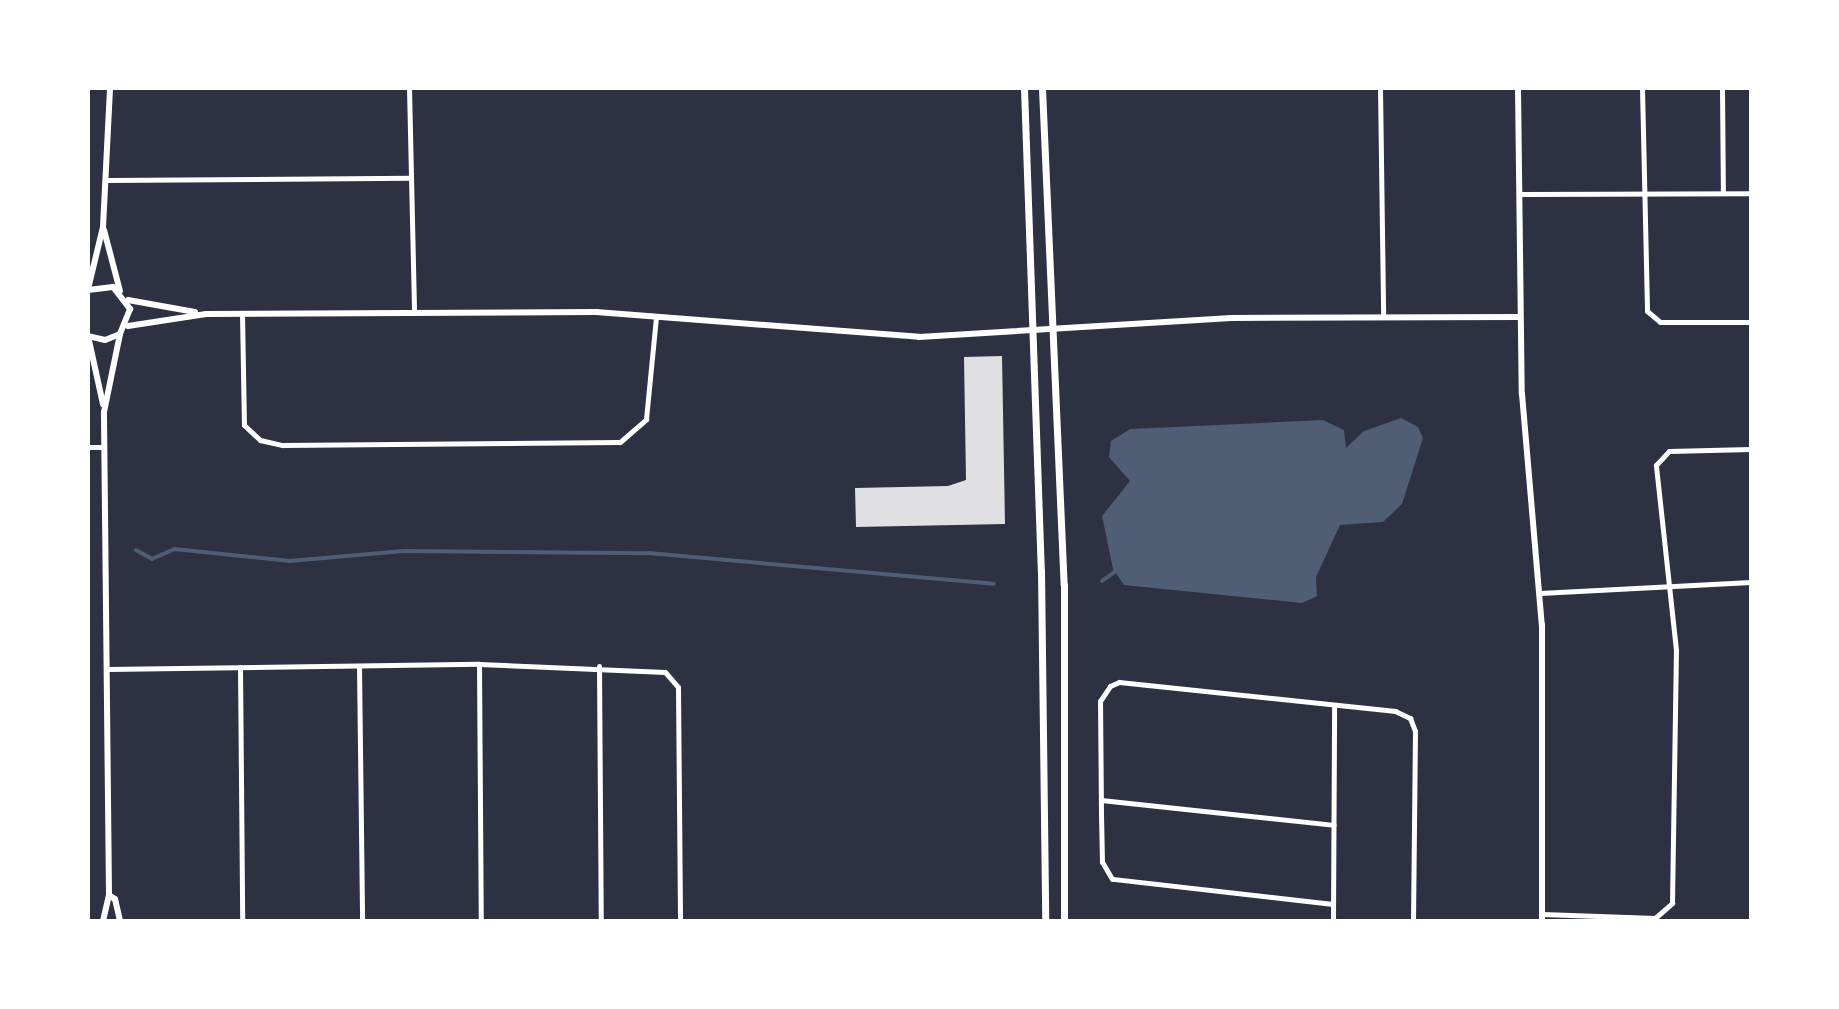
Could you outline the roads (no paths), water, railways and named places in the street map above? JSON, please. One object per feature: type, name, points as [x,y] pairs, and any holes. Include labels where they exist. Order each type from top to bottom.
[{"type":"main road","points":[[1024,88],[1030,332],[1041,571],[1045,921]]},
{"type":"main road","points":[[1042,88],[1064,585],[1064,921]]},
{"type":"street","points":[[110,88],[103,227],[88,290],[104,286],[120,291]]},
{"type":"street","points":[[409,88],[414,312]]},
{"type":"street","points":[[1380,88],[1383,316]]},
{"type":"street","points":[[1518,88],[1519,317],[1524,445],[1540,593],[1542,917],[1655,918],[1672,903],[1672,582],[1656,474],[1660,456],[1679,450],[1751,449]]},
{"type":"street","points":[[1642,88],[1644,300],[1652,318],[1660,322],[1751,322]]},
{"type":"street","points":[[1722,88],[1723,193]]},
{"type":"street","points":[[106,180],[411,178]]},
{"type":"street","points":[[1520,194],[1751,193]]},
{"type":"street","points":[[103,227],[120,291],[128,300],[206,314]]},
{"type":"street","points":[[128,300],[128,326]]},
{"type":"street","points":[[104,412],[88,336],[105,340],[120,334],[128,326],[206,314],[414,312],[656,317],[919,337],[1231,318],[1519,317]]},
{"type":"street","points":[[242,313],[244,425],[260,440],[282,445],[620,442],[646,419],[656,317]]},
{"type":"street","points":[[103,921],[109,895],[104,412],[120,334]]},
{"type":"street","points":[[88,447],[104,447]]},
{"type":"street","points":[[1540,593],[1672,582],[1751,582]]},
{"type":"street","points":[[107,669],[479,664],[599,666],[665,672],[678,687],[680,921]]},
{"type":"street","points":[[479,664],[481,921]]},
{"type":"street","points":[[359,666],[362,921]]},
{"type":"street","points":[[599,666],[601,921]]},
{"type":"street","points":[[240,667],[242,921]]},
{"type":"street","points":[[1333,904],[1112,879],[1102,862],[1100,701],[1119,682],[1395,711],[1413,723],[1413,921]]},
{"type":"street","points":[[1333,921],[1334,705]]},
{"type":"street","points":[[1101,800],[1334,825]]},
{"type":"street","points":[[109,895],[120,921]]},
{"type":"water","points":[[1401,418],[1418,427],[1423,438],[1402,504],[1383,522],[1340,525],[1316,577],[1317,596],[1302,603],[1124,585],[1113,569],[1102,516],[1130,481],[1109,457],[1111,441],[1130,429],[1323,420],[1344,430],[1346,448],[1364,431]]},
{"type":"waterway","points":[[136,550],[152,559],[174,549],[290,561],[404,551],[648,553],[994,584]]},
{"type":"waterway","points":[[1102,581],[1116,571]]}]
